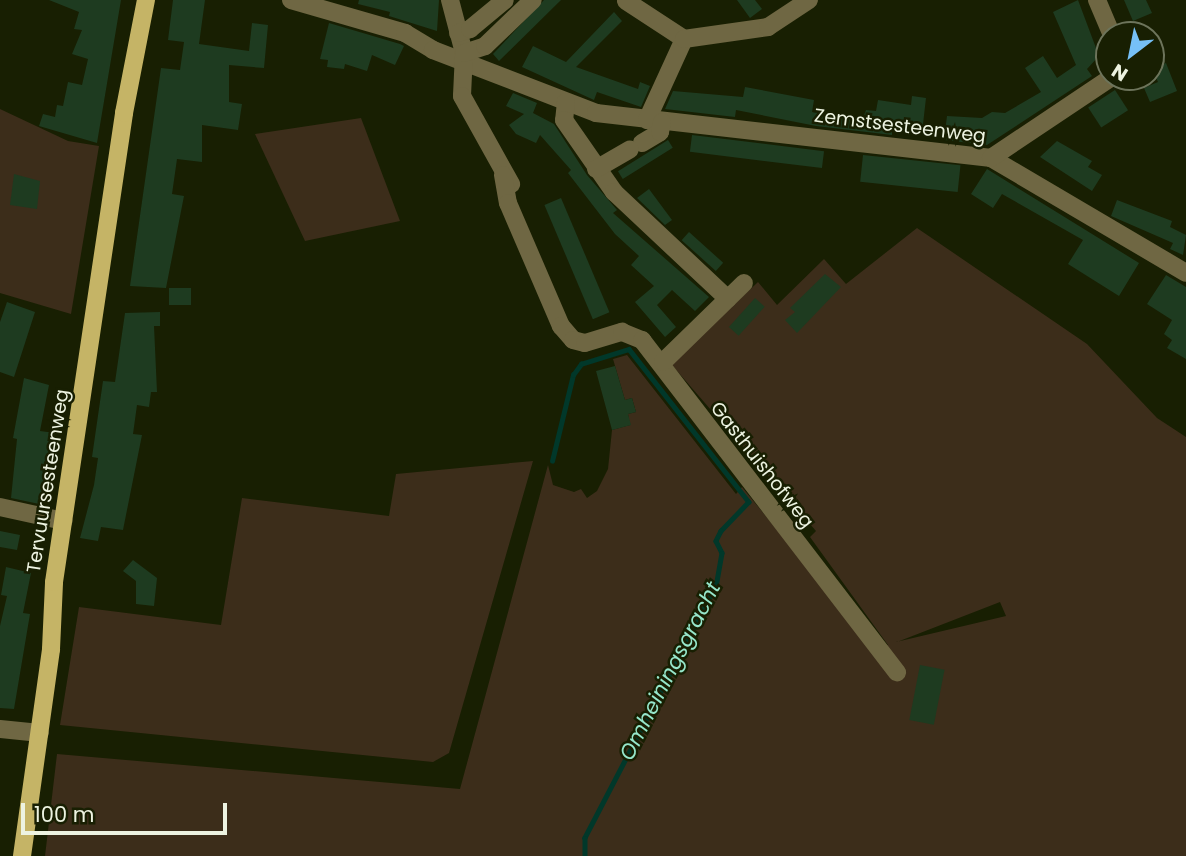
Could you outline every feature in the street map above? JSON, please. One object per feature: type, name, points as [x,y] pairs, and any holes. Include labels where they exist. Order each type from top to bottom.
[{"type":"main road","name":"Tervuursesteenweg","points":[[22,856],[40,733],[63,521],[124,113],[137,0]]},
{"type":"main road","name":"Tervuursesteenweg","points":[[124,113],[146,0]]},
{"type":"street","name":"Zemstsesteenweg","points":[[291,0],[405,33],[596,113],[870,142],[991,159],[1186,273]]},
{"type":"street","name":"Gasthuishofweg","points":[[450,0],[464,58],[462,96],[503,175],[573,340],[585,343],[631,332],[663,362],[699,419],[897,672]]},
{"type":"street","points":[[458,33],[470,29],[505,0]]},
{"type":"street","points":[[464,58],[485,46],[533,0]]},
{"type":"street","points":[[626,1],[684,39],[768,27],[809,0]]},
{"type":"street","points":[[1097,0],[1106,21]]},
{"type":"street","points":[[596,169],[660,132],[654,121],[684,39]]},
{"type":"street","points":[[991,159],[1095,89]]},
{"type":"street","points":[[566,102],[564,120],[596,169],[649,227],[728,299]]},
{"type":"street","points":[[663,362],[744,283]]},
{"type":"street","points":[[0,507],[63,521]]},
{"type":"street","points":[[0,729],[40,733]]},
{"type":"shaded area","points":[[0,109],[68,141],[99,146],[71,314],[0,293]]},
{"type":"shaded area","points":[[361,118],[400,221],[305,241],[255,134]]},
{"type":"shaded area","points":[[917,228],[1087,344],[1157,418],[1186,437],[1186,856],[45,856],[57,754],[460,789],[548,465],[553,485],[574,492],[581,489],[587,498],[597,491],[608,469],[612,430],[630,425],[628,414],[636,412],[632,398],[625,400],[613,359],[627,355],[736,494],[742,487],[874,648],[888,645],[810,537],[816,531],[671,364],[758,282],[777,305],[824,259],[846,284]],"holes":[[[1000,602],[1006,616],[899,641]]]},
{"type":"shaded area","points":[[533,461],[449,753],[433,762],[60,725],[79,607],[221,625],[242,498],[389,516],[396,474]]},
{"type":"building","points":[[49,0],[121,0],[97,143],[39,126],[43,114],[55,117],[57,105],[63,106],[68,82],[82,85],[88,59],[72,54],[82,30],[74,29],[79,12]]},
{"type":"building","points":[[173,0],[205,0],[199,44],[249,51],[252,23],[268,25],[264,68],[229,65],[229,102],[242,104],[238,130],[202,125],[202,162],[177,159],[172,194],[184,196],[166,288],[130,286],[161,68],[180,70],[184,42],[168,40]]},
{"type":"building","points":[[359,0],[439,0],[437,31],[389,16],[390,12],[358,4]]},
{"type":"building","points":[[544,0],[561,0],[499,61],[493,54]]},
{"type":"building","points":[[737,0],[755,0],[762,9],[750,18]]},
{"type":"building","points":[[1078,0],[1095,45],[1095,60],[1087,69],[1092,76],[987,145],[944,140],[947,116],[982,118],[992,112],[1005,113],[1041,92],[1025,68],[1043,56],[1057,78],[1076,65],[1053,12]]},
{"type":"building","points":[[1124,0],[1146,0],[1152,13],[1133,21]]},
{"type":"building","points":[[614,12],[622,21],[576,67],[638,89],[640,82],[650,86],[641,107],[597,92],[594,100],[522,67],[533,46],[566,62]]},
{"type":"building","points":[[329,23],[404,46],[395,65],[372,55],[367,71],[345,64],[344,69],[327,67],[328,60],[320,59]]},
{"type":"building","points":[[1165,63],[1177,91],[1150,102],[1145,91],[1165,91]]},
{"type":"building","points":[[745,87],[814,100],[812,112],[863,118],[866,110],[876,111],[878,100],[911,105],[912,96],[926,98],[922,133],[892,129],[892,135],[816,126],[736,110],[735,117],[665,109],[673,91],[743,97]]},
{"type":"building","points":[[1116,91],[1128,110],[1101,128],[1088,107]]},
{"type":"building","points":[[513,93],[537,103],[533,113],[554,124],[587,175],[617,210],[613,213],[709,297],[695,311],[672,290],[657,305],[676,327],[665,337],[635,302],[654,286],[631,265],[639,256],[615,234],[568,173],[571,170],[540,135],[536,143],[516,134],[509,125],[524,114],[506,106]]},
{"type":"building","points":[[692,135],[824,151],[822,168],[690,152]]},
{"type":"building","points":[[668,140],[673,148],[623,179],[618,171]]},
{"type":"building","points":[[1057,141],[1092,161],[1088,167],[1102,175],[1092,191],[1040,157]]},
{"type":"building","points":[[863,155],[960,165],[958,192],[860,182]]},
{"type":"building","points":[[987,169],[1139,263],[1119,296],[1068,264],[1083,240],[1002,194],[993,208],[971,194]]},
{"type":"building","points":[[14,174],[40,181],[37,209],[10,205]]},
{"type":"building","points":[[649,189],[672,220],[665,225],[637,198]]},
{"type":"building","points":[[561,198],[609,312],[593,319],[544,205]]},
{"type":"building","points":[[1117,200],[1172,221],[1170,227],[1186,235],[1183,255],[1170,249],[1173,243],[1111,216]]},
{"type":"building","points":[[689,232],[723,263],[716,271],[682,240]]},
{"type":"building","points":[[825,274],[841,287],[797,333],[785,320],[795,312],[790,308]]},
{"type":"building","points":[[1166,275],[1186,287],[1186,359],[1167,348],[1172,340],[1164,334],[1172,320],[1147,304]]},
{"type":"building","points":[[169,288],[191,288],[191,305],[169,305]]},
{"type":"building","points":[[755,298],[765,307],[739,336],[729,327]]},
{"type":"building","points":[[7,302],[35,312],[14,377],[0,372],[0,322]]},
{"type":"building","points":[[160,312],[160,326],[154,326],[157,392],[151,392],[149,407],[137,405],[133,434],[142,435],[123,530],[101,527],[98,541],[80,538],[98,458],[92,457],[103,381],[115,382],[125,313]]},
{"type":"building","points":[[615,366],[625,400],[632,398],[636,412],[628,414],[631,425],[612,430],[596,371]]},
{"type":"building","points":[[24,378],[49,385],[40,431],[55,433],[44,505],[11,498],[17,439],[13,438]]},
{"type":"building","points":[[0,531],[20,535],[17,550],[0,547]]},
{"type":"building","points":[[133,560],[157,578],[154,606],[136,604],[136,581],[123,571]]},
{"type":"building","points":[[6,567],[31,573],[23,613],[30,614],[14,709],[0,708],[0,626],[7,596],[1,595]]},
{"type":"building","points":[[920,665],[945,670],[934,725],[909,720]]},
{"type":"waterway","name":"Omheiningsgracht","points":[[552,461],[573,375],[581,364],[629,349],[749,502],[721,531],[716,541],[722,553],[716,586],[585,838],[585,856]]}]
